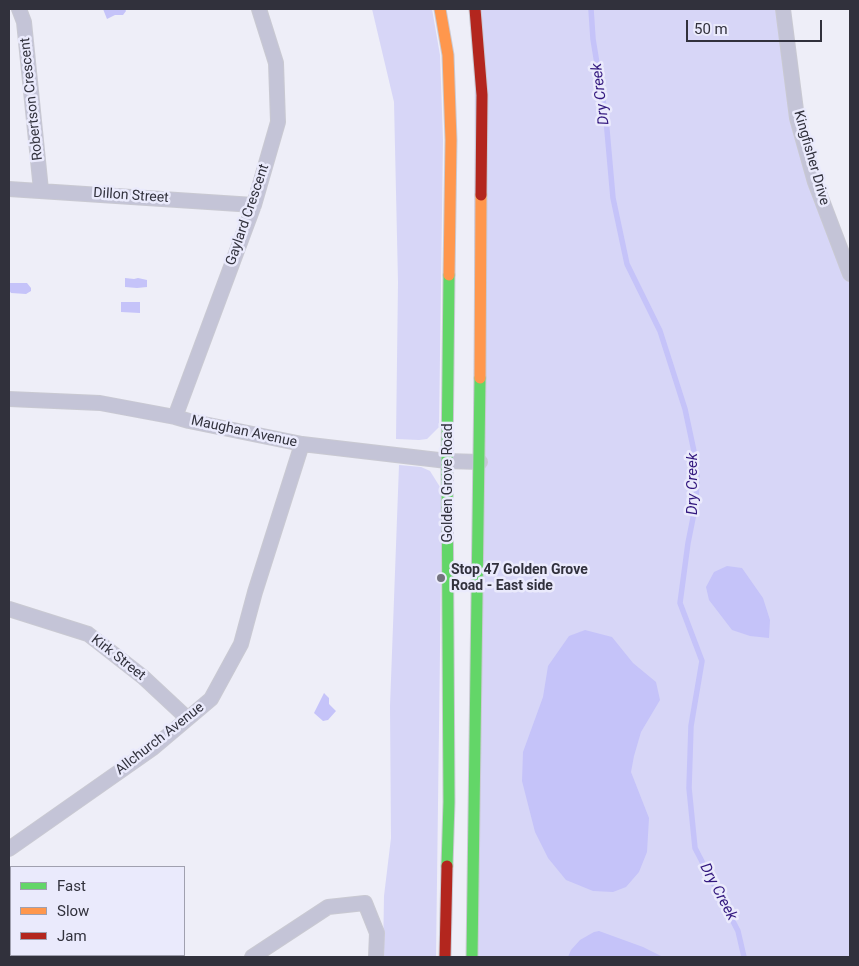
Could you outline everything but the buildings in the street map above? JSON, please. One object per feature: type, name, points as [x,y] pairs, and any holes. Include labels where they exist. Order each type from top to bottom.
[{"type":"main road","name":"Golden Grove Road","points":[[440,9],[448,55],[451,140],[447,460],[449,802],[445,957]]},
{"type":"main road","points":[[472,957],[480,462],[482,95],[475,9]]},
{"type":"street","name":"Robertson Crescent","points":[[19,9],[24,22],[41,190]]},
{"type":"street","name":"Gaylard Crescent","points":[[175,417],[254,205],[278,122],[276,63],[259,9]]},
{"type":"street","name":"Kingfisher Drive","points":[[784,9],[798,118],[816,182],[850,274]]},
{"type":"street","name":"Dillon Street","points":[[9,189],[254,205]]},
{"type":"street","name":"Maughan Avenue","points":[[9,399],[100,403],[302,444],[480,462]]},
{"type":"street","name":"Allchurch Avenue","points":[[9,848],[153,748],[212,699],[241,644],[255,592],[302,444]]},
{"type":"street","name":"Kirk Street","points":[[9,609],[88,634],[143,677],[187,718]]},
{"type":"street","points":[[252,957],[328,907],[365,903],[377,933],[376,957]]},
{"type":"shaded area","points":[[103,9],[125,9],[126,11],[123,15],[115,15],[107,19]]},
{"type":"shaded area","points":[[372,9],[432,9],[440,55],[443,140],[439,427],[427,439],[419,440],[396,439],[398,282],[394,102]]},
{"type":"shaded area","points":[[475,9],[783,9],[797,118],[850,272],[850,957],[472,957]]},
{"type":"shaded area","points":[[125,278],[147,280],[147,287],[125,287]]},
{"type":"shaded area","points":[[10,283],[27,283],[31,291],[26,294],[11,293],[9,290]]},
{"type":"shaded area","points":[[121,302],[140,302],[140,313],[121,312]]},
{"type":"shaded area","points":[[399,465],[421,467],[430,471],[440,487],[442,498],[436,957],[383,957],[384,896],[391,838],[390,706]]},
{"type":"shaded area","points":[[727,566],[742,568],[763,598],[770,620],[769,638],[750,636],[732,630],[709,600],[706,587],[714,572]]},
{"type":"shaded area","points":[[585,630],[612,637],[633,663],[656,682],[660,700],[641,732],[631,772],[649,818],[647,852],[639,872],[626,887],[613,892],[593,891],[566,880],[548,858],[535,832],[522,781],[523,752],[543,697],[548,666],[569,636]]},
{"type":"shaded area","points":[[324,693],[329,698],[329,704],[336,711],[328,720],[323,721],[314,713]]},
{"type":"shaded area","points":[[599,931],[643,947],[663,957],[568,957],[571,950],[580,940]]},
{"type":"waterway","name":"Dry Creek","points":[[591,9],[593,39],[606,119],[613,198],[627,264],[660,331],[685,409],[695,456],[697,475],[696,503],[688,543],[680,603],[702,661],[691,726],[689,788],[695,848],[738,931],[744,957]]},
{"type":"traffic: fast","points":[[447,866],[449,802],[447,461],[449,275]]},
{"type":"traffic: fast","points":[[472,957],[480,378]]},
{"type":"traffic: slow","points":[[440,9],[448,55],[451,140],[449,275]]},
{"type":"traffic: slow","points":[[480,378],[481,195]]},
{"type":"traffic: jam","points":[[475,9],[482,95],[481,195]]},
{"type":"traffic: jam","points":[[445,957],[447,866]]},
{"type":"place","name":"Stop 47 Golden Grove Road - East side","points":[[441,578]]}]
